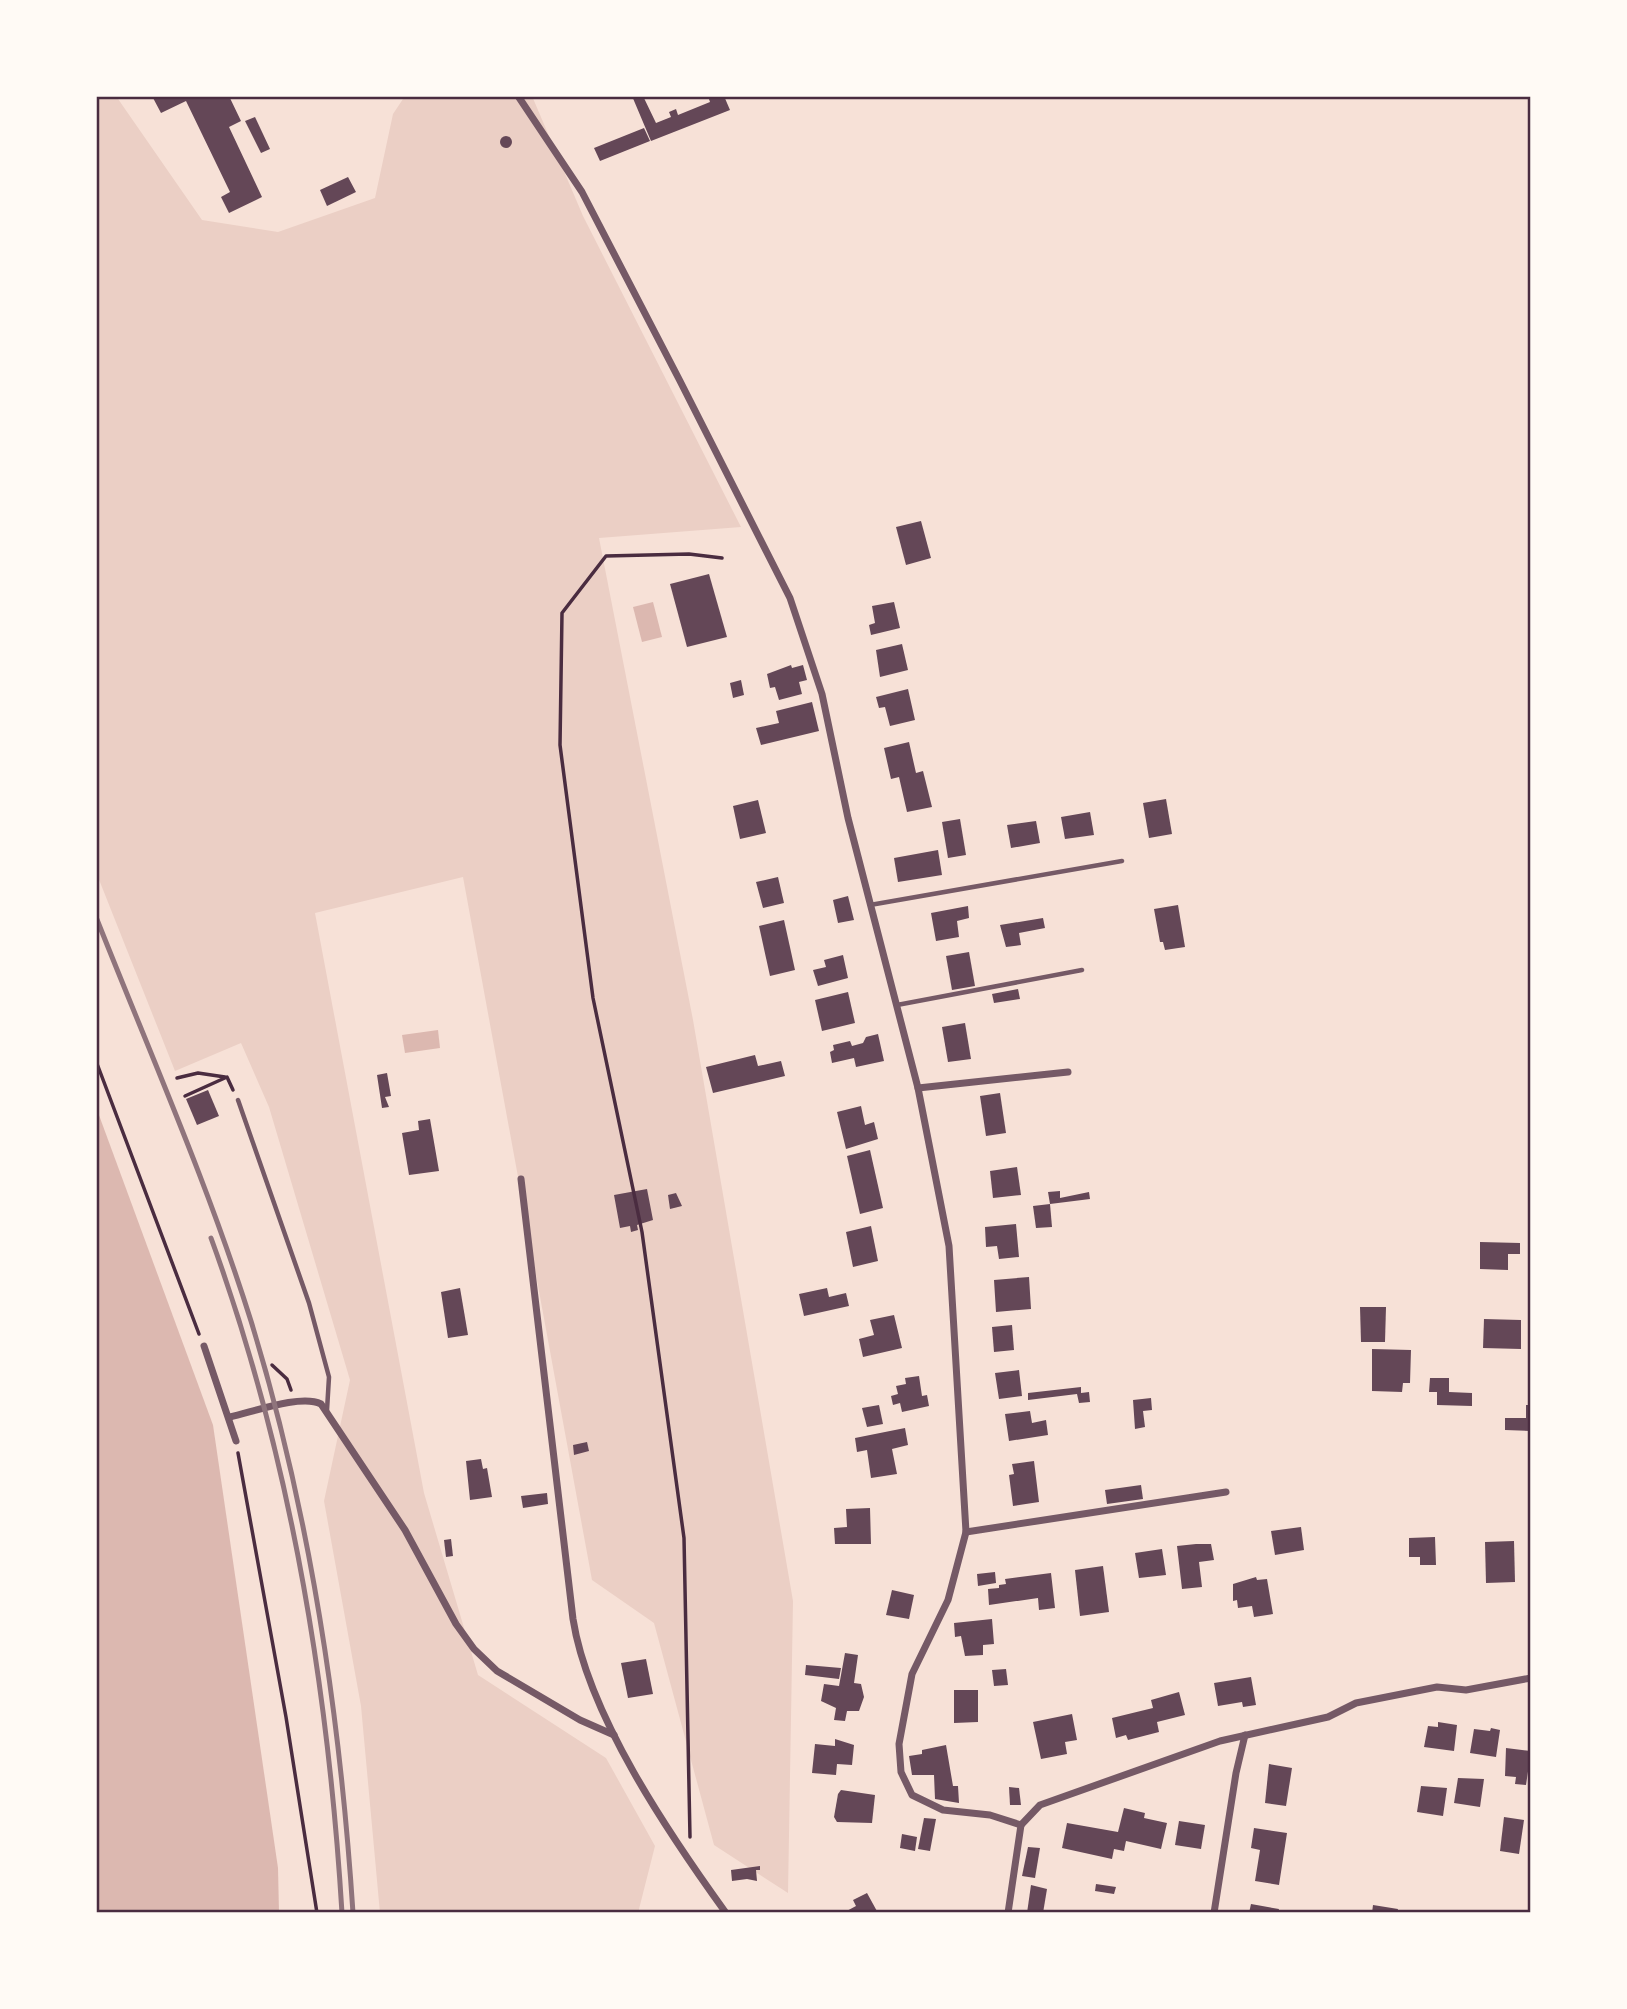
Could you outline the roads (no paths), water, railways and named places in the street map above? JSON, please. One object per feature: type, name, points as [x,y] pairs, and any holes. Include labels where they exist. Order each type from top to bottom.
[{"type":"street","points":[[518,96],[582,192],[790,598],[822,694],[869,906],[918,1088],[949,1246],[965,1532],[948,1600],[912,1674],[899,1744],[901,1772],[912,1795],[943,1811],[990,1815],[1021,1825]]},
{"type":"street","points":[[918,1088],[1068,1072]]},
{"type":"street","points":[[521,1179],[577,1642],[586,1674],[614,1735],[690,1863],[726,1913]]},
{"type":"street","points":[[204,1346],[236,1441]]},
{"type":"street","points":[[230,1417],[294,1402],[316,1401],[327,1410],[405,1530],[456,1624],[474,1649],[497,1671],[580,1720],[614,1735]]},
{"type":"street","points":[[965,1532],[1227,1492]]},
{"type":"street","points":[[1008,1913],[1021,1825],[1040,1805],[1220,1741],[1328,1717],[1344,1712],[1356,1703],[1437,1687],[1466,1690],[1531,1678]]},
{"type":"street","points":[[1214,1913],[1236,1773],[1245,1735]]},
{"type":"lane","points":[[869,906],[1122,861]]},
{"type":"lane","points":[[896,1005],[1082,970]]},
{"type":"lane","points":[[238,1100],[309,1303],[329,1377],[327,1410]]},
{"type":"railway","points":[[96,917],[216,1219],[272,1393],[306,1540],[331,1688],[353,1913]]},
{"type":"railway","points":[[211,1238],[263,1402],[301,1571],[327,1741],[342,1913]]}]
